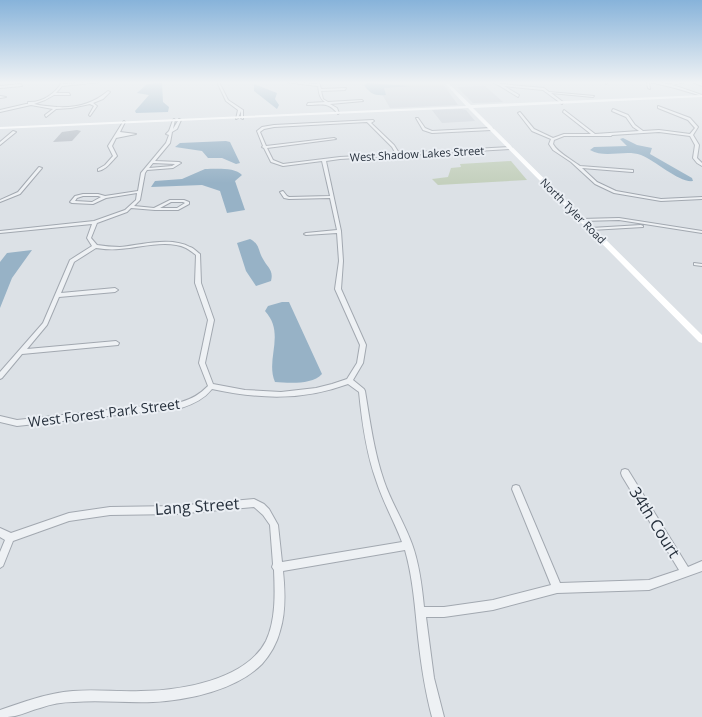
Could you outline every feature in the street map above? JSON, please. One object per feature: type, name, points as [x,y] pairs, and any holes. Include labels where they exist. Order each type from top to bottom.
[{"type":"main road","points":[[0,129],[176,121],[235,115]]},
{"type":"main road","name":"North Tyler Road","points":[[477,115],[702,340]]},
{"type":"street","points":[[299,115],[306,124]]},
{"type":"street","points":[[299,115],[300,125]]},
{"type":"street","points":[[522,115],[533,130],[553,138],[564,135],[659,131],[692,135]]},
{"type":"street","points":[[570,115],[594,135]]},
{"type":"street","points":[[627,115],[634,126],[642,132]]},
{"type":"street","points":[[678,115],[693,122],[696,128],[692,135],[696,146],[695,158],[702,165]]},
{"type":"street","points":[[417,119],[424,129],[432,132],[491,129]]},
{"type":"street","points":[[168,134],[176,128],[176,121]]},
{"type":"street","points":[[0,232],[95,222],[118,215],[131,207],[138,200],[140,179],[168,143],[168,134],[176,121]]},
{"type":"street","points":[[99,170],[113,160],[115,156],[110,146],[126,123]]},
{"type":"street","points":[[334,139],[264,147],[256,128],[306,124],[370,123],[393,146],[398,154]]},
{"type":"street","points":[[0,144],[14,132]]},
{"type":"street","points":[[553,138],[552,147],[580,167],[596,183],[626,195],[673,201],[702,198]]},
{"type":"street","points":[[0,140],[5,140]]},
{"type":"street","name":"West Shadow Lakes Street","points":[[264,147],[273,166],[398,154],[510,148]]},
{"type":"street","points":[[0,376],[45,324],[72,261],[94,246],[111,248],[168,244],[187,246],[198,255],[198,283],[211,320],[202,363],[211,386],[240,392],[300,393],[318,392],[349,380],[360,363],[363,345],[338,289],[341,261],[339,231],[324,160]]},
{"type":"street","points":[[147,169],[172,167],[179,163],[152,162]]},
{"type":"street","points":[[580,167],[632,171]]},
{"type":"street","points":[[0,201],[19,192],[40,168]]},
{"type":"street","points":[[105,197],[94,203],[72,202],[76,197],[84,195],[105,197],[139,192]]},
{"type":"street","points":[[282,192],[285,197],[289,198],[331,196]]},
{"type":"street","points":[[131,207],[154,209],[182,208],[187,206],[188,202],[166,202],[154,209]]},
{"type":"street","points":[[581,220],[619,219],[702,232]]},
{"type":"street","points":[[94,246],[89,238],[95,222]]},
{"type":"street","points":[[591,229],[655,226]]},
{"type":"street","points":[[306,234],[339,231]]},
{"type":"street","points":[[696,264],[702,265]]},
{"type":"street","points":[[58,295],[115,290]]},
{"type":"street","points":[[22,352],[116,343]]},
{"type":"street","points":[[349,380],[362,391],[369,440],[380,482],[408,544],[420,612],[425,660],[438,717]]},
{"type":"street","name":"West Forest Park Street","points":[[0,419],[17,423],[181,405],[194,401],[206,394],[211,386]]},
{"type":"street","name":"34th Court","points":[[625,473],[686,570]]},
{"type":"street","points":[[516,489],[557,588]]},
{"type":"street","name":"Lang Street","points":[[0,716],[58,698],[168,695],[232,678],[248,669],[262,655],[275,630],[278,602],[274,525],[263,507],[254,503],[176,510],[110,510],[48,523],[10,538]]},
{"type":"street","points":[[0,532],[10,538],[0,563]]},
{"type":"street","points":[[277,567],[408,544]]},
{"type":"street","points":[[420,612],[444,612],[493,604],[557,588],[649,584],[702,566]]},
{"type":"shaded area","points":[[436,115],[470,115],[475,121],[442,123]]},
{"type":"green space","points":[[511,161],[527,180],[438,185],[432,179],[448,177],[451,168],[461,167],[460,164]]},
{"type":"water","points":[[623,138],[637,145],[652,148],[650,154],[692,178],[693,181],[681,179],[647,158],[635,153],[602,154],[590,150],[594,147],[627,146],[620,139]]},
{"type":"water","points":[[230,142],[240,163],[236,164],[222,158],[208,158],[202,151],[175,147],[180,143]]},
{"type":"water","points":[[205,169],[230,170],[239,172],[242,175],[235,181],[245,210],[227,213],[220,191],[202,185],[151,187],[155,181],[182,179]]},
{"type":"water","points":[[250,239],[257,245],[261,256],[272,274],[271,281],[256,286],[246,271],[237,243]]},
{"type":"water","points":[[32,250],[12,278],[0,308],[0,262],[7,253]]},
{"type":"water","points":[[289,302],[322,374],[318,378],[306,382],[275,382],[272,364],[275,338],[274,329],[265,311],[268,306]]},
{"type":"building","points":[[81,131],[72,141],[53,142],[62,132]]}]
